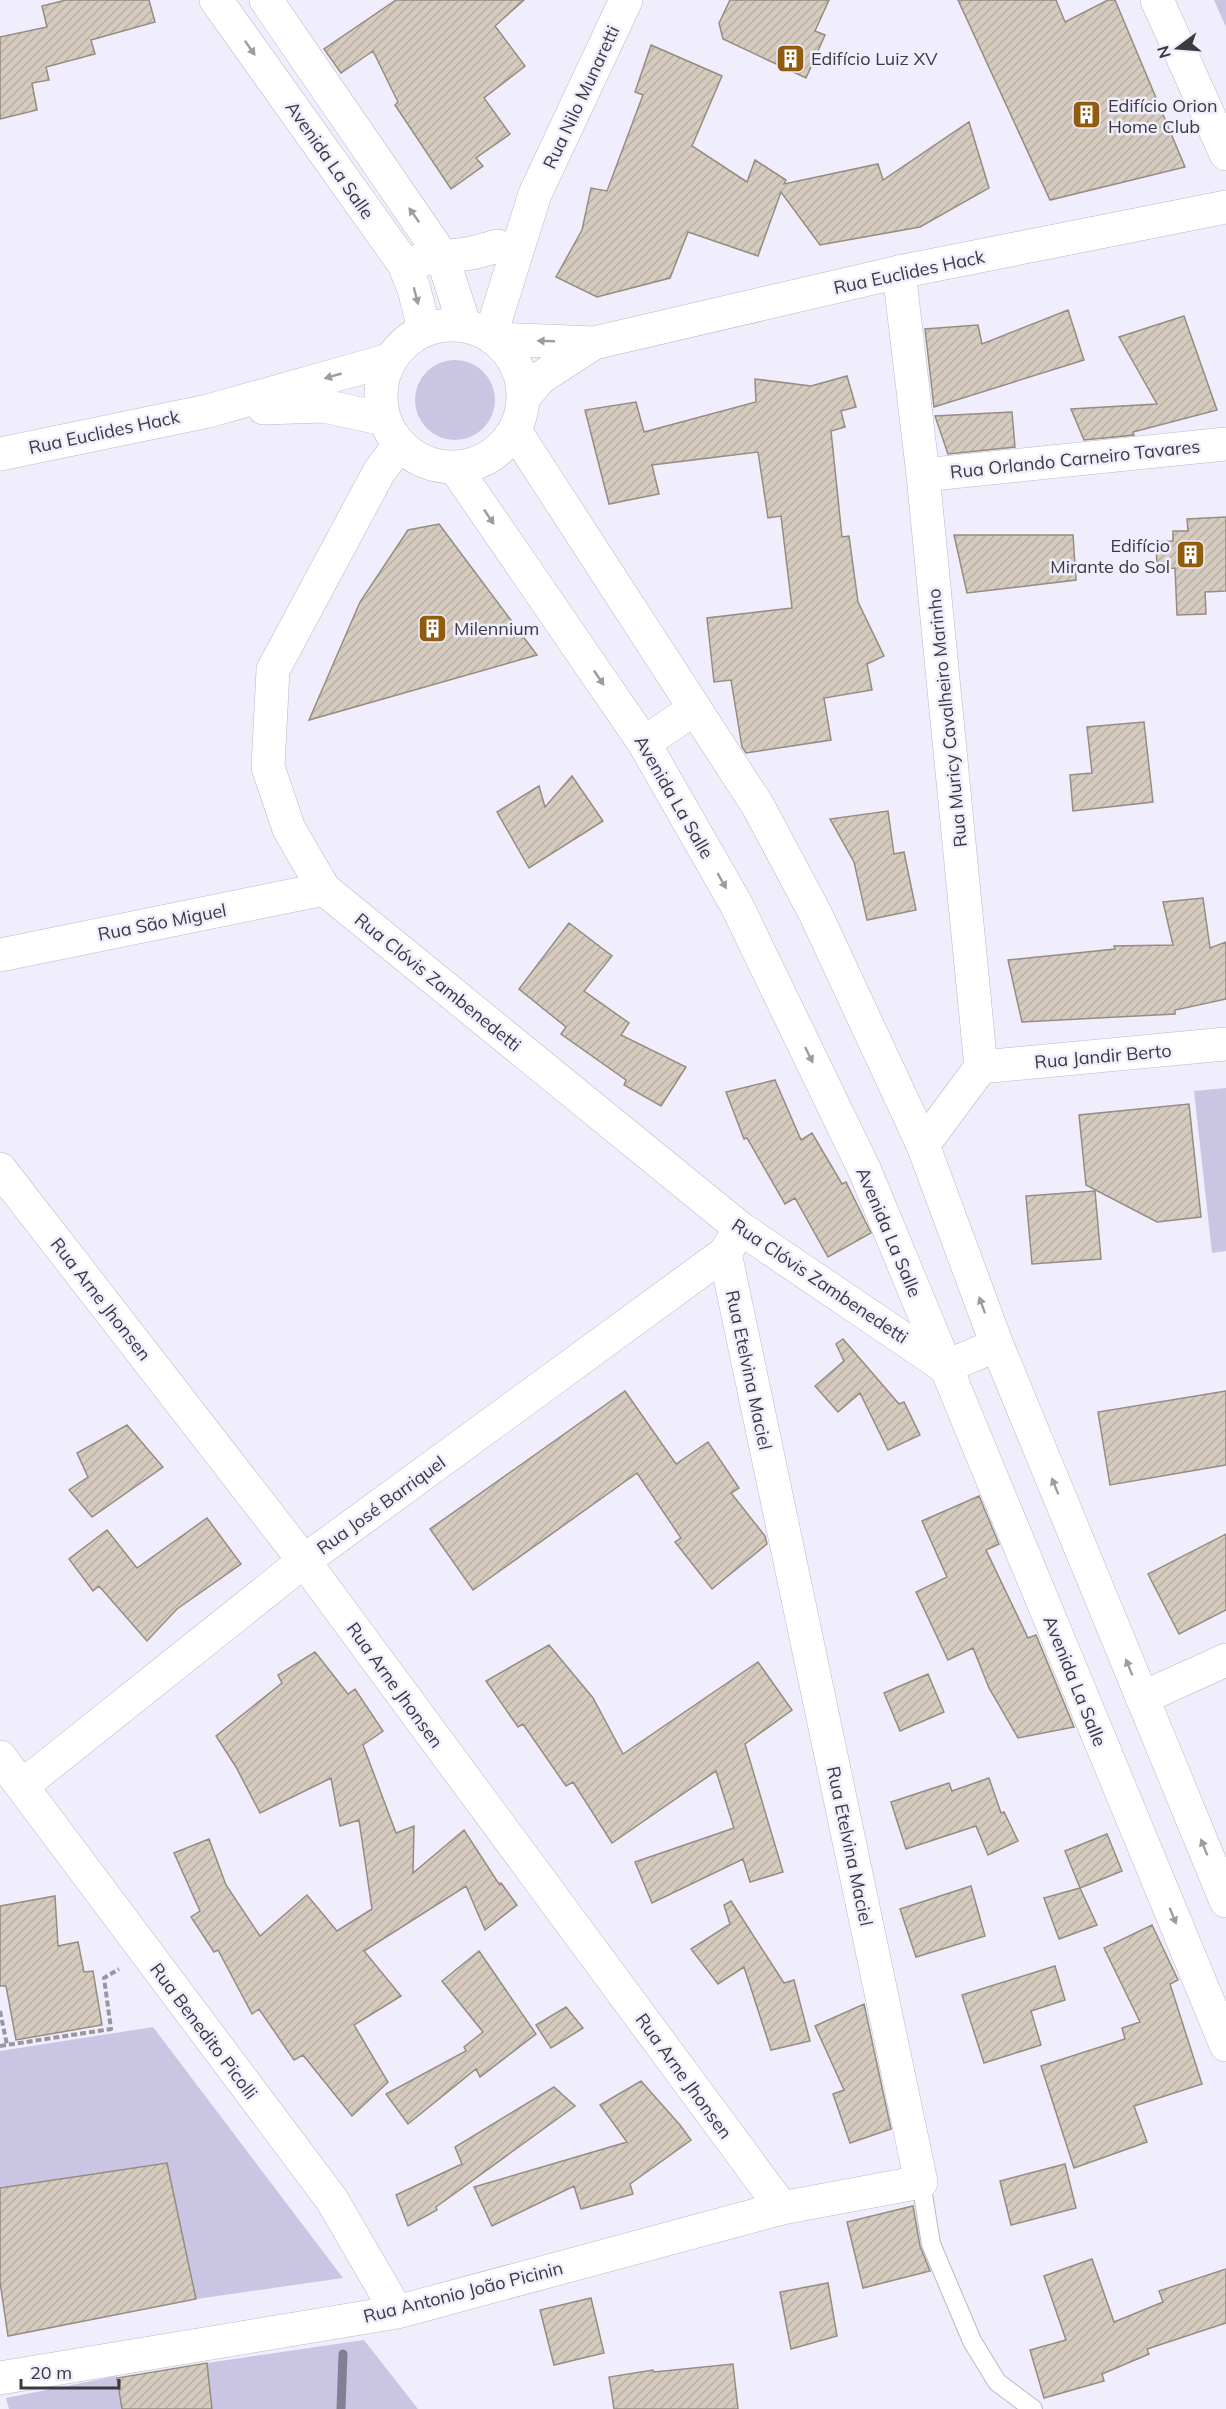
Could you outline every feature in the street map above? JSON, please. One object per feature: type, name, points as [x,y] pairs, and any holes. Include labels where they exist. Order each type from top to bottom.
[{"type":"street","name":"Avenida La Salle","points":[[216,0],[404,264],[414,289],[424,329]]},
{"type":"street","name":"Avenida La Salle","points":[[266,0],[442,256],[481,331]]},
{"type":"street","name":"Rua Nilo Munaretti","points":[[481,331],[535,194],[626,0]]},
{"type":"street","points":[[1157,0],[1226,154]]},
{"type":"street","name":"Rua Nilo Munaretti","points":[[481,331],[498,246],[535,194]]},
{"type":"street","name":"Rua Euclides Hack","points":[[481,331],[594,342],[899,272],[1226,207]]},
{"type":"street","points":[[404,264],[498,246]]},
{"type":"street","name":"Rua Muricy Cavalheiro Marinho","points":[[899,272],[923,475],[981,1067]]},
{"type":"street","points":[[447,324],[481,331],[515,362],[524,397],[515,431],[491,458],[456,469],[428,465],[391,432],[380,389],[389,360],[404,342],[424,329],[447,324]]},
{"type":"street","name":"Rua Euclides Hack","points":[[524,397],[540,378],[594,342]]},
{"type":"street","name":"Rua Euclides Hack","points":[[0,454],[208,411],[389,360]]},
{"type":"street","name":"Rua Euclides Hack","points":[[208,411],[324,406],[391,432]]},
{"type":"street","points":[[515,431],[758,806],[815,913],[922,1145],[997,1345],[1226,1901]]},
{"type":"street","name":"Rua Clóvis Zambenedetti","points":[[391,432],[379,472],[273,670],[268,767],[289,829],[324,889],[733,1241],[945,1367]]},
{"type":"street","name":"Rua Orlando Carneiro Tavares","points":[[923,475],[1226,444]]},
{"type":"street","name":"Avenida La Salle","points":[[456,469],[644,743],[736,904],[865,1171],[1226,2045]]},
{"type":"street","points":[[644,743],[694,709]]},
{"type":"street","name":"Rua São Miguel","points":[[0,955],[324,889]]},
{"type":"street","name":"Rua Jandir Berto","points":[[981,1067],[1226,1044]]},
{"type":"street","points":[[922,1145],[981,1067]]},
{"type":"street","name":"Rua Arne Jhonsen","points":[[0,1169],[304,1561],[782,2208]]},
{"type":"street","name":"Rua José Barriquel","points":[[22,1786],[304,1561],[733,1241]]},
{"type":"street","name":"Rua Etelvina Maciel","points":[[733,1241],[921,2182]]},
{"type":"street","points":[[945,1367],[997,1345]]},
{"type":"street","points":[[1142,1698],[1226,1660]]},
{"type":"street","name":"Rua Benedito Picolli","points":[[0,1757],[332,2200],[397,2312]]},
{"type":"street","name":"Rua Antonio João Picinin","points":[[0,2378],[397,2312],[782,2208],[921,2182]]},
{"type":"lane","name":"Rua Etelvina Maciel","points":[[921,2182],[931,2244],[972,2341],[997,2382],[1033,2409]]},
{"type":"path","points":[[0,2046],[111,2029],[104,1978],[146,1954]]},
{"type":"path","points":[[0,2011],[7,2045]]},
{"type":"shaded area","points":[[1214,0],[1226,0],[1226,27]]},
{"type":"shaded area","points":[[455,360],[470,363],[483,372],[492,385],[495,400],[492,415],[483,428],[470,437],[455,440],[440,437],[427,428],[418,415],[415,400],[418,385],[427,372],[440,363]]},
{"type":"shaded area","points":[[1226,1088],[1226,1251],[1212,1253],[1194,1091]]},
{"type":"shaded area","points":[[153,2027],[343,2278],[196,2299],[167,2163],[0,2188],[0,2051]]},
{"type":"shaded area","points":[[364,2340],[418,2409],[212,2409],[207,2363]]},
{"type":"shaded area","points":[[117,2376],[122,2409],[9,2409],[6,2398]]},
{"type":"building","points":[[66,0],[149,0],[155,22],[91,40],[95,54],[46,67],[49,80],[32,83],[37,110],[0,119],[0,37],[47,27],[42,6]]},
{"type":"building","points":[[396,0],[524,0],[495,26],[525,66],[484,98],[510,134],[476,158],[483,166],[451,189],[395,105],[398,102],[373,51],[341,73],[324,49]]},
{"type":"building","name":"Edifício Luiz XV","points":[[730,0],[829,0],[815,31],[825,35],[806,78],[723,39],[719,23]]},
{"type":"building","name":"Edifício Orion Home Club","points":[[958,0],[1056,0],[1065,22],[1108,0],[1115,0],[1185,167],[1050,200]]},
{"type":"building","points":[[651,45],[722,76],[692,146],[747,182],[755,160],[786,180],[784,184],[878,164],[883,180],[969,122],[989,188],[920,227],[820,245],[781,192],[758,256],[688,232],[670,278],[597,297],[556,277],[582,230],[591,188],[607,191],[643,95],[635,92]]},
{"type":"building","points":[[1068,310],[1084,360],[934,407],[925,329],[978,325],[982,344]]},
{"type":"building","points":[[1184,316],[1217,410],[1133,432],[1134,435],[1084,440],[1071,409],[1157,404],[1119,337]]},
{"type":"building","points":[[847,376],[856,407],[841,411],[845,427],[831,431],[842,537],[849,536],[858,602],[884,656],[867,664],[872,690],[824,698],[831,740],[746,753],[742,747],[731,680],[714,682],[707,618],[792,608],[781,516],[768,518],[758,452],[652,465],[659,494],[609,504],[585,410],[636,402],[644,432],[756,402],[755,379],[811,386]]},
{"type":"building","points":[[1012,412],[1015,447],[948,454],[935,416]]},
{"type":"building","name":"Edifício Mirante do Sol","points":[[1226,517],[1226,591],[1205,592],[1206,614],[1177,615],[1175,568],[1157,569],[1156,542],[1173,541],[1173,531],[1188,531],[1187,519]]},
{"type":"building","name":"Milennium","points":[[439,524],[537,655],[309,720],[360,602],[408,530]]},
{"type":"building","points":[[954,535],[1073,535],[1076,580],[967,593]]},
{"type":"building","points":[[1144,722],[1153,802],[1073,811],[1070,775],[1092,773],[1087,727]]},
{"type":"building","points":[[572,776],[603,821],[529,868],[497,812],[539,786],[545,807]]},
{"type":"building","points":[[888,811],[894,854],[904,852],[916,910],[867,920],[854,862],[830,819]]},
{"type":"building","points":[[1203,898],[1210,948],[1226,942],[1226,999],[1175,1010],[1175,1014],[1022,1022],[1008,960],[1115,949],[1114,946],[1173,945],[1163,902]]},
{"type":"building","points":[[569,923],[612,956],[584,991],[629,1023],[621,1035],[686,1067],[661,1106],[624,1085],[626,1080],[561,1034],[566,1027],[519,989]]},
{"type":"building","points":[[775,1080],[801,1140],[812,1133],[842,1184],[846,1182],[871,1233],[828,1257],[795,1198],[785,1204],[747,1138],[744,1139],[726,1092]]},
{"type":"building","points":[[1189,1104],[1201,1217],[1157,1222],[1086,1185],[1079,1115]]},
{"type":"building","points":[[1095,1191],[1101,1259],[1032,1264],[1026,1196]]},
{"type":"building","points":[[843,1339],[899,1404],[904,1402],[920,1435],[888,1450],[860,1393],[838,1412],[815,1386],[844,1361],[836,1344]]},
{"type":"building","points":[[625,1391],[676,1464],[708,1442],[739,1488],[731,1493],[765,1536],[767,1544],[712,1589],[675,1542],[681,1538],[637,1473],[473,1590],[430,1529]]},
{"type":"building","points":[[1226,1391],[1226,1465],[1110,1485],[1098,1412]]},
{"type":"building","points":[[127,1425],[163,1467],[92,1517],[69,1490],[88,1477],[77,1453]]},
{"type":"building","points":[[979,1496],[999,1544],[986,1550],[1028,1638],[1036,1635],[1074,1727],[1018,1738],[989,1688],[973,1648],[948,1660],[916,1592],[947,1577],[922,1521]]},
{"type":"building","points":[[207,1518],[241,1564],[177,1609],[147,1641],[99,1586],[93,1591],[69,1559],[107,1530],[137,1568]]},
{"type":"building","points":[[1226,1534],[1226,1610],[1179,1634],[1148,1574]]},
{"type":"building","points":[[549,1645],[593,1698],[623,1754],[758,1662],[792,1710],[745,1744],[783,1872],[750,1882],[743,1859],[652,1903],[635,1862],[734,1828],[716,1771],[612,1843],[573,1782],[566,1786],[523,1724],[518,1727],[486,1681]]},
{"type":"building","points":[[315,1652],[348,1694],[355,1689],[383,1731],[363,1745],[396,1833],[414,1826],[413,1873],[464,1830],[499,1884],[501,1883],[517,1905],[485,1930],[466,1886],[364,1951],[401,1996],[354,2025],[388,2082],[352,2116],[303,2055],[294,2060],[259,2009],[252,2014],[218,1950],[214,1952],[191,1917],[200,1911],[174,1853],[209,1839],[226,1885],[260,1936],[307,1895],[337,1931],[372,1909],[359,1820],[340,1826],[331,1778],[260,1813],[236,1767],[216,1736],[282,1683],[278,1675]]},
{"type":"building","points":[[928,1674],[944,1712],[900,1731],[884,1693]]},
{"type":"building","points":[[989,1778],[1001,1813],[1004,1812],[1018,1841],[988,1855],[976,1826],[906,1849],[891,1802],[949,1783],[952,1791]]},
{"type":"building","points":[[1107,1834],[1122,1871],[1080,1888],[1065,1851]]},
{"type":"building","points":[[971,1886],[985,1936],[916,1957],[900,1909]]},
{"type":"building","points":[[1080,1888],[1097,1925],[1059,1939],[1044,1898]]},
{"type":"building","points":[[55,1896],[58,1946],[78,1942],[84,1972],[93,1971],[102,2025],[16,2040],[6,1986],[0,1986],[0,1906]]},
{"type":"building","points":[[731,1901],[784,1983],[794,1980],[810,2041],[771,2050],[744,1967],[718,1984],[691,1949],[730,1924],[724,1905]]},
{"type":"building","points":[[1152,1925],[1178,1980],[1170,1984],[1202,2084],[1134,2106],[1147,2142],[1074,2168],[1041,2066],[1125,2039],[1122,2028],[1140,2022],[1104,1948]]},
{"type":"building","points":[[479,1951],[536,2034],[480,2077],[476,2069],[408,2124],[386,2094],[466,2051],[464,2047],[483,2032],[442,1981]]},
{"type":"building","points":[[1055,1966],[1065,2000],[1031,2011],[1041,2045],[984,2063],[962,1995]]},
{"type":"building","points":[[864,2004],[891,2129],[850,2143],[833,2094],[844,2090],[815,2026]]},
{"type":"building","points":[[566,2007],[583,2028],[551,2048],[536,2025]]},
{"type":"building","points":[[641,2081],[691,2140],[630,2184],[633,2194],[581,2209],[574,2186],[492,2226],[474,2187],[627,2142],[600,2105]]},
{"type":"building","points":[[554,2087],[575,2106],[436,2207],[437,2210],[408,2226],[396,2195],[462,2164],[455,2147]]},
{"type":"building","points":[[167,2163],[196,2299],[8,2336],[0,2282],[0,2188]]},
{"type":"building","points":[[1065,2164],[1076,2208],[1011,2225],[1000,2181]]},
{"type":"building","points":[[913,2206],[920,2246],[930,2271],[863,2288],[847,2222]]},
{"type":"building","points":[[1092,2259],[1114,2322],[1163,2302],[1159,2291],[1226,2269],[1226,2323],[1147,2349],[1149,2354],[1102,2374],[1104,2381],[1044,2398],[1030,2350],[1066,2340],[1044,2276]]},
{"type":"building","points":[[828,2283],[837,2336],[791,2349],[780,2292]]},
{"type":"building","points":[[591,2298],[604,2353],[554,2365],[540,2310]]},
{"type":"building","points":[[207,2363],[212,2409],[122,2409],[117,2378]]},
{"type":"building","points":[[733,2364],[738,2409],[614,2409],[609,2377],[653,2370],[654,2372]]},
{"type":"waterway","points":[[341,2409],[343,2354]]},
{"type":"place","name":"Edifício Luiz XV","points":[[790,58]]},
{"type":"place","name":"Edifício Orion Home Club","points":[[1087,115]]},
{"type":"place","name":"Edifício Mirante do Sol","points":[[1191,555]]},
{"type":"place","name":"Milennium","points":[[433,628]]}]
